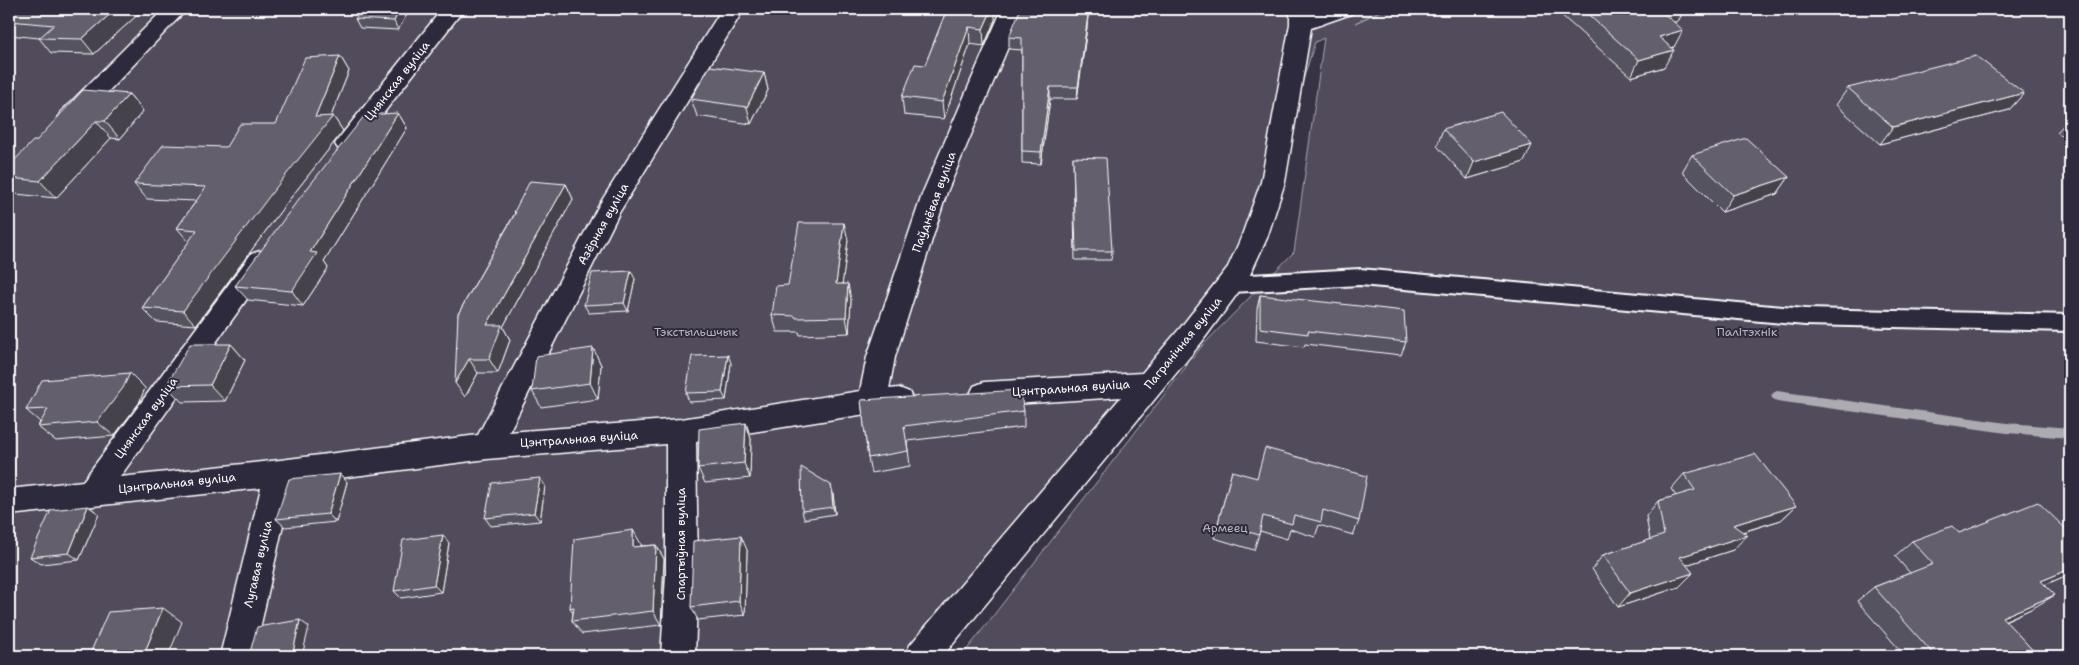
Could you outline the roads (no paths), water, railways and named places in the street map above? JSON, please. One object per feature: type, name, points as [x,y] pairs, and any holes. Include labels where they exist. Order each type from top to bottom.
[{"type":"street","points":[[57,131],[176,9]]},
{"type":"street","name":"Цнянская вуліца","points":[[331,165],[453,9]]},
{"type":"street","name":"Азёрная вуліца","points":[[487,446],[608,211],[733,9]]},
{"type":"street","name":"Паўднёвая вуліца","points":[[872,401],[880,357],[935,192],[1013,9]]},
{"type":"street","points":[[1301,16],[1342,9]]},
{"type":"street","name":"Пагранічная вуліца","points":[[922,656],[1150,384],[1239,272],[1254,238],[1273,182],[1301,16]]},
{"type":"street","name":"Цнянская вуліца","points":[[92,492],[272,244]]},
{"type":"street","name":"Цэнтральная вуліца","points":[[961,396],[1150,384]]},
{"type":"street","name":"Цэнтральная вуліца","points":[[9,502],[280,473],[487,446],[681,431],[872,401],[922,398]]},
{"type":"street","name":"Спартыўная вуліца","points":[[678,656],[682,574],[681,431]]},
{"type":"street","name":"Лугавая вуліца","points":[[238,656],[280,473]]},
{"type":"lane","points":[[1231,284],[1360,277],[1805,317],[2070,323]]},
{"type":"waterway","points":[[1777,396],[2007,428],[2070,433]]},
{"type":"park label","name":"Тэкстыльшчык","points":[[696,332]]},
{"type":"park label","name":"Палітэхнік","points":[[1747,332]]},
{"type":"park label","name":"Армеец","points":[[1225,528]]}]
